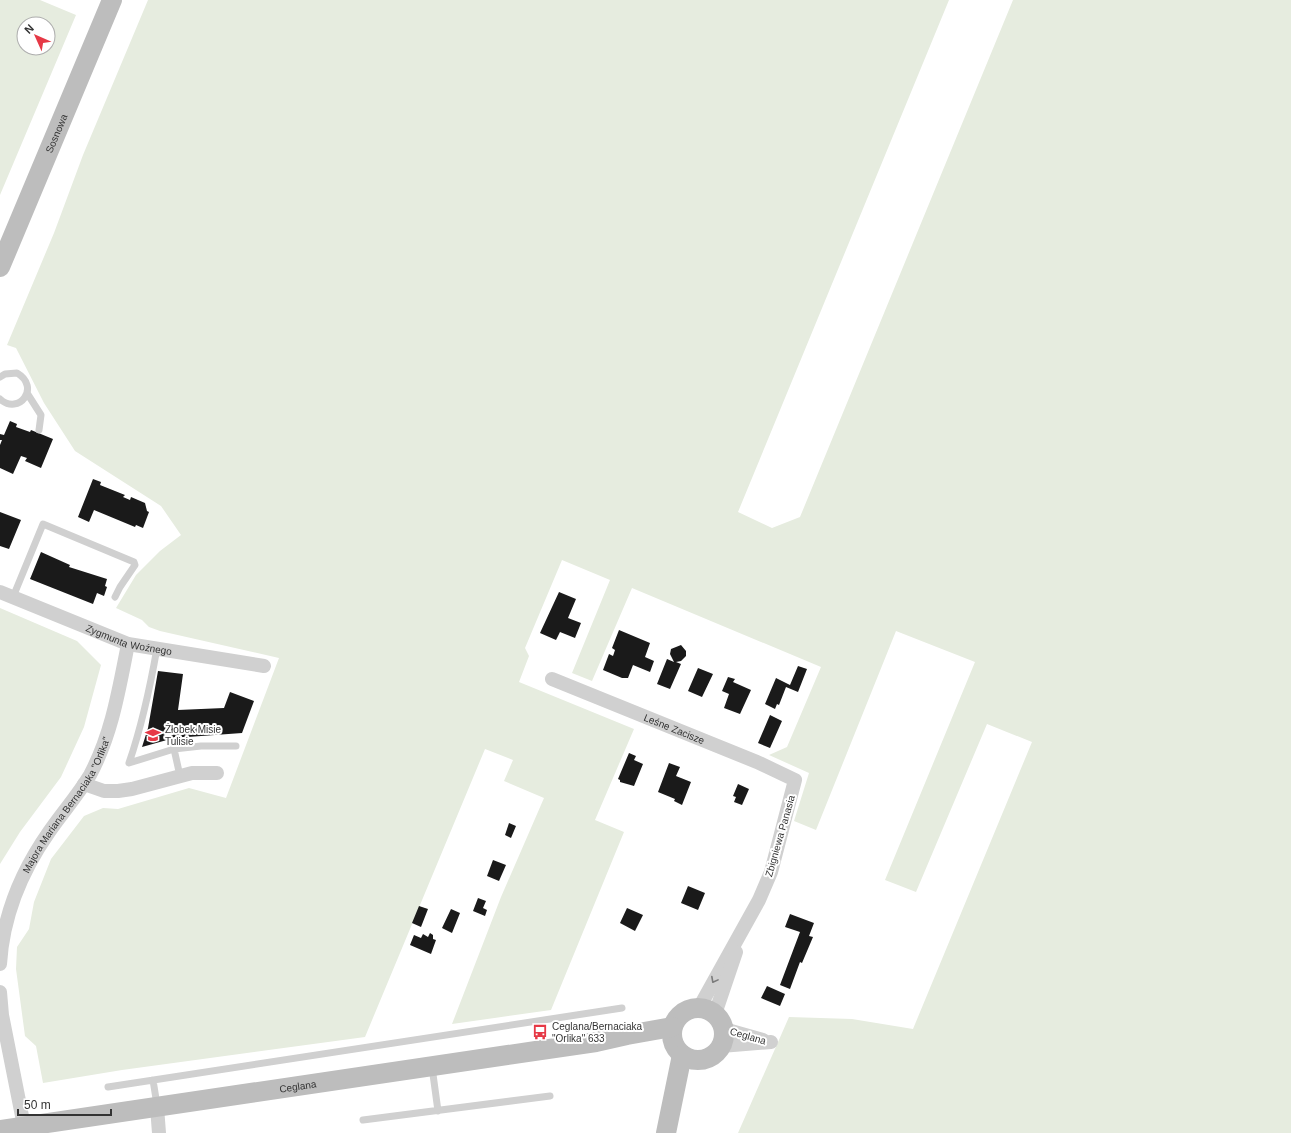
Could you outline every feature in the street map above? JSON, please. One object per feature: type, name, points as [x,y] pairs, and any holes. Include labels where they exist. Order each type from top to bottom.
[{"type":"street","name":"Sosnowa","points":[[0,267],[112,0]]},
{"type":"street","name":"Zygmunta Woźnego","points":[[0,592],[128,644],[264,666]]},
{"type":"street","name":"Majora Mariana Bernaciaka \"Orlika\"","points":[[0,964],[4,910],[32,857],[84,784],[103,749],[111,724],[128,644]]},
{"type":"street","name":"Leśne Zacisze","points":[[552,679],[795,780]]},
{"type":"street","points":[[84,784],[104,791],[118,791],[132,789],[192,773],[217,773]]},
{"type":"street","name":"Zbigniewa Panasia","points":[[715,1024],[740,933],[759,900],[771,872],[795,780]]},
{"type":"street","points":[[0,992],[2,1015],[24,1126]]},
{"type":"street","points":[[667,1133],[682,1047],[676,1019],[682,1013],[690,1009],[715,1024]]},
{"type":"street","name":"Ceglana","points":[[0,1130],[431,1065],[596,1042],[627,1034],[682,1047],[708,1059],[716,1054],[715,1024]]},
{"type":"street","points":[[157,1107],[159,1133]]},
{"type":"lane","points":[[0,377],[11,372],[23,376],[28,387],[27,394],[19,403],[6,403],[0,400]]},
{"type":"lane","points":[[27,394],[41,416],[38,430]]},
{"type":"lane","points":[[13,597],[43,524],[134,562],[135,565],[120,586],[115,597]]},
{"type":"lane","points":[[157,648],[140,733],[129,763],[174,749],[201,746],[236,746]]},
{"type":"lane","points":[[174,749],[180,776]]},
{"type":"lane","points":[[108,1087],[622,1008]]},
{"type":"lane","points":[[431,1065],[438,1111]]},
{"type":"lane","points":[[153,1080],[157,1107]]},
{"type":"lane","points":[[363,1120],[550,1096]]},
{"type":"shaded area","points":[[0,0],[40,0],[76,15],[0,195]]},
{"type":"shaded area","points":[[148,0],[949,0],[738,512],[772,528],[800,517],[1013,0],[1291,0],[1291,1133],[738,1133],[789,1017],[852,1019],[913,1029],[1032,742],[987,724],[916,892],[885,880],[975,662],[896,631],[816,830],[794,821],[809,773],[769,755],[787,747],[821,667],[632,588],[592,681],[572,673],[610,580],[562,560],[525,648],[529,656],[519,682],[634,729],[595,820],[624,832],[551,1010],[452,1024],[501,897],[544,798],[504,781],[513,760],[485,749],[365,1037],[122,1070],[43,1083],[36,1046],[25,1036],[16,969],[17,947],[29,929],[34,902],[51,859],[84,816],[103,808],[118,809],[189,788],[226,798],[279,658],[160,631],[149,627],[142,620],[116,608],[136,575],[160,551],[181,535],[161,506],[75,451],[44,403],[16,348],[7,345],[54,233],[83,155]]},
{"type":"shaded area","points":[[0,608],[77,641],[101,665],[84,727],[61,777],[20,832],[0,864]]},
{"type":"building","points":[[10,421],[17,424],[16,427],[30,432],[31,430],[53,439],[41,468],[25,461],[27,458],[21,456],[13,474],[0,468],[0,445],[2,440],[0,440],[0,434],[4,435]]},
{"type":"building","points":[[93,479],[101,482],[100,485],[125,495],[123,497],[130,500],[131,497],[145,503],[147,511],[149,512],[143,528],[136,525],[135,527],[94,510],[89,522],[78,517]]},
{"type":"building","points":[[0,512],[21,520],[9,549],[0,546]]},
{"type":"building","points":[[41,552],[70,565],[69,567],[107,579],[105,586],[107,587],[104,596],[97,593],[93,604],[30,579]]},
{"type":"building","points":[[559,592],[576,599],[568,618],[581,623],[575,638],[560,632],[556,640],[540,633]]},
{"type":"building","points":[[619,630],[650,643],[645,657],[654,661],[650,672],[633,665],[628,678],[622,678],[603,670],[609,654],[613,656],[615,650],[612,648]]},
{"type":"building","points":[[681,645],[686,651],[686,656],[681,661],[676,662],[681,664],[670,689],[657,684],[667,659],[674,662],[670,654],[671,649]]},
{"type":"building","points":[[798,666],[807,669],[798,692],[786,687],[779,705],[777,704],[775,709],[765,704],[776,678],[790,685]]},
{"type":"building","points":[[698,668],[713,674],[702,697],[688,691]]},
{"type":"building","points":[[158,671],[183,674],[178,710],[224,708],[230,692],[254,701],[242,733],[174,738],[142,747],[148,728]]},
{"type":"building","points":[[728,677],[735,679],[733,682],[751,690],[740,714],[724,708],[729,694],[722,691]]},
{"type":"building","points":[[770,715],[782,721],[770,748],[758,743]]},
{"type":"building","points":[[629,753],[636,756],[634,760],[643,764],[634,786],[620,782],[618,779]]},
{"type":"building","points":[[669,763],[680,767],[676,776],[691,782],[682,805],[674,801],[675,799],[658,792]]},
{"type":"building","points":[[738,784],[749,789],[742,805],[734,802],[736,797],[733,796]]},
{"type":"building","points":[[509,823],[516,826],[511,838],[505,835]]},
{"type":"building","points":[[493,860],[506,865],[499,881],[487,876]]},
{"type":"building","points":[[688,886],[705,893],[698,910],[681,903]]},
{"type":"building","points":[[478,898],[486,901],[483,908],[487,910],[485,916],[473,911]]},
{"type":"building","points":[[419,906],[428,909],[421,927],[412,923]]},
{"type":"building","points":[[627,908],[643,915],[635,931],[620,923]]},
{"type":"building","points":[[451,909],[460,913],[452,933],[442,928]]},
{"type":"building","points":[[790,914],[814,923],[809,936],[813,937],[802,963],[800,962],[790,989],[780,985],[800,932],[785,927]]},
{"type":"building","points":[[430,933],[433,935],[433,939],[436,940],[431,954],[410,945],[414,935],[421,938],[423,934],[428,937]]},
{"type":"building","points":[[767,986],[785,994],[780,1006],[761,998]]},
{"type":"place","name":"Żłobek Misie Tulisie","points":[[153,735]]},
{"type":"place","name":"Ceglana/Bernaciaka \"Orlika\" 633","points":[[540,1032]]}]
